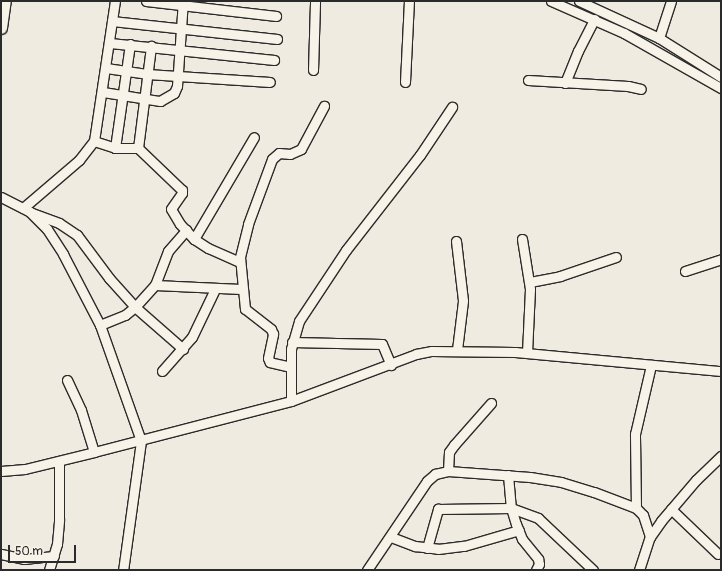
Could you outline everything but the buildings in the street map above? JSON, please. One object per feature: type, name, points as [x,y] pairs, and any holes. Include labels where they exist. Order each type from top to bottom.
[{"type":"street","points":[[1,28],[5,1]]},
{"type":"street","points":[[27,210],[79,160],[94,141],[110,43],[114,1]]},
{"type":"street","points":[[146,1],[182,3],[276,16]]},
{"type":"street","points":[[313,70],[315,1]]},
{"type":"street","points":[[405,82],[409,1]]},
{"type":"street","points":[[551,1],[594,19],[721,88]]},
{"type":"street","points":[[579,1],[659,38],[721,77]]},
{"type":"street","points":[[659,38],[671,1]]},
{"type":"street","points":[[103,92],[160,101],[174,93],[178,76],[182,3]]},
{"type":"street","points":[[565,84],[578,51],[594,19]]},
{"type":"street","points":[[112,21],[277,39]]},
{"type":"street","points":[[110,43],[151,46],[274,60]]},
{"type":"street","points":[[115,148],[124,96],[130,44]]},
{"type":"street","points":[[138,148],[151,46]]},
{"type":"street","points":[[106,68],[147,74],[270,82]]},
{"type":"street","points":[[528,80],[565,84],[628,86],[641,89]]},
{"type":"street","points":[[291,367],[270,362],[268,358],[273,334],[271,329],[245,309],[241,289],[240,262],[248,224],[272,159],[279,153],[290,154],[300,149],[324,106]]},
{"type":"street","points":[[290,401],[292,342],[300,321],[346,250],[415,161],[452,107]]},
{"type":"street","points":[[194,239],[254,137]]},
{"type":"street","points":[[94,141],[115,148],[138,148],[182,190],[182,193],[171,209],[172,214],[194,239],[208,248],[240,262]]},
{"type":"street","points":[[1,197],[27,210],[59,223],[77,234],[109,278],[135,307],[183,349]]},
{"type":"street","points":[[27,210],[47,229],[64,254],[100,325],[141,441],[123,570]]},
{"type":"street","points":[[100,325],[125,315],[135,307],[155,285],[168,251],[186,230]]},
{"type":"street","points":[[522,239],[530,282],[527,353]]},
{"type":"street","points":[[456,241],[463,301],[457,350]]},
{"type":"street","points":[[530,282],[573,272],[616,257]]},
{"type":"street","points":[[685,271],[721,259]]},
{"type":"street","points":[[155,285],[215,289],[241,289]]},
{"type":"street","points":[[162,371],[183,349],[198,326],[215,289]]},
{"type":"street","points":[[292,342],[382,344],[391,365]]},
{"type":"street","points":[[1,471],[59,461],[141,441],[290,401],[391,365],[416,354],[457,350],[527,353],[721,371]]},
{"type":"street","points":[[636,508],[635,434],[651,364]]},
{"type":"street","points":[[67,380],[81,410],[94,452]]},
{"type":"street","points":[[448,471],[449,452],[491,403]]},
{"type":"street","points":[[639,570],[650,537],[671,509],[721,456]]},
{"type":"street","points":[[49,570],[54,556],[60,506],[59,461]]},
{"type":"street","points":[[367,570],[391,537],[427,481],[435,474],[448,471],[508,475],[561,482],[636,508],[643,515],[650,537]]},
{"type":"street","points":[[508,475],[511,508],[519,530],[538,560],[539,564],[536,570]]},
{"type":"street","points":[[427,548],[438,509],[511,508],[538,518],[592,570]]},
{"type":"street","points":[[671,509],[718,554]]},
{"type":"street","points":[[391,537],[427,548],[438,549],[464,546],[519,530]]},
{"type":"street","points":[[1,554],[24,559],[54,556]]}]
